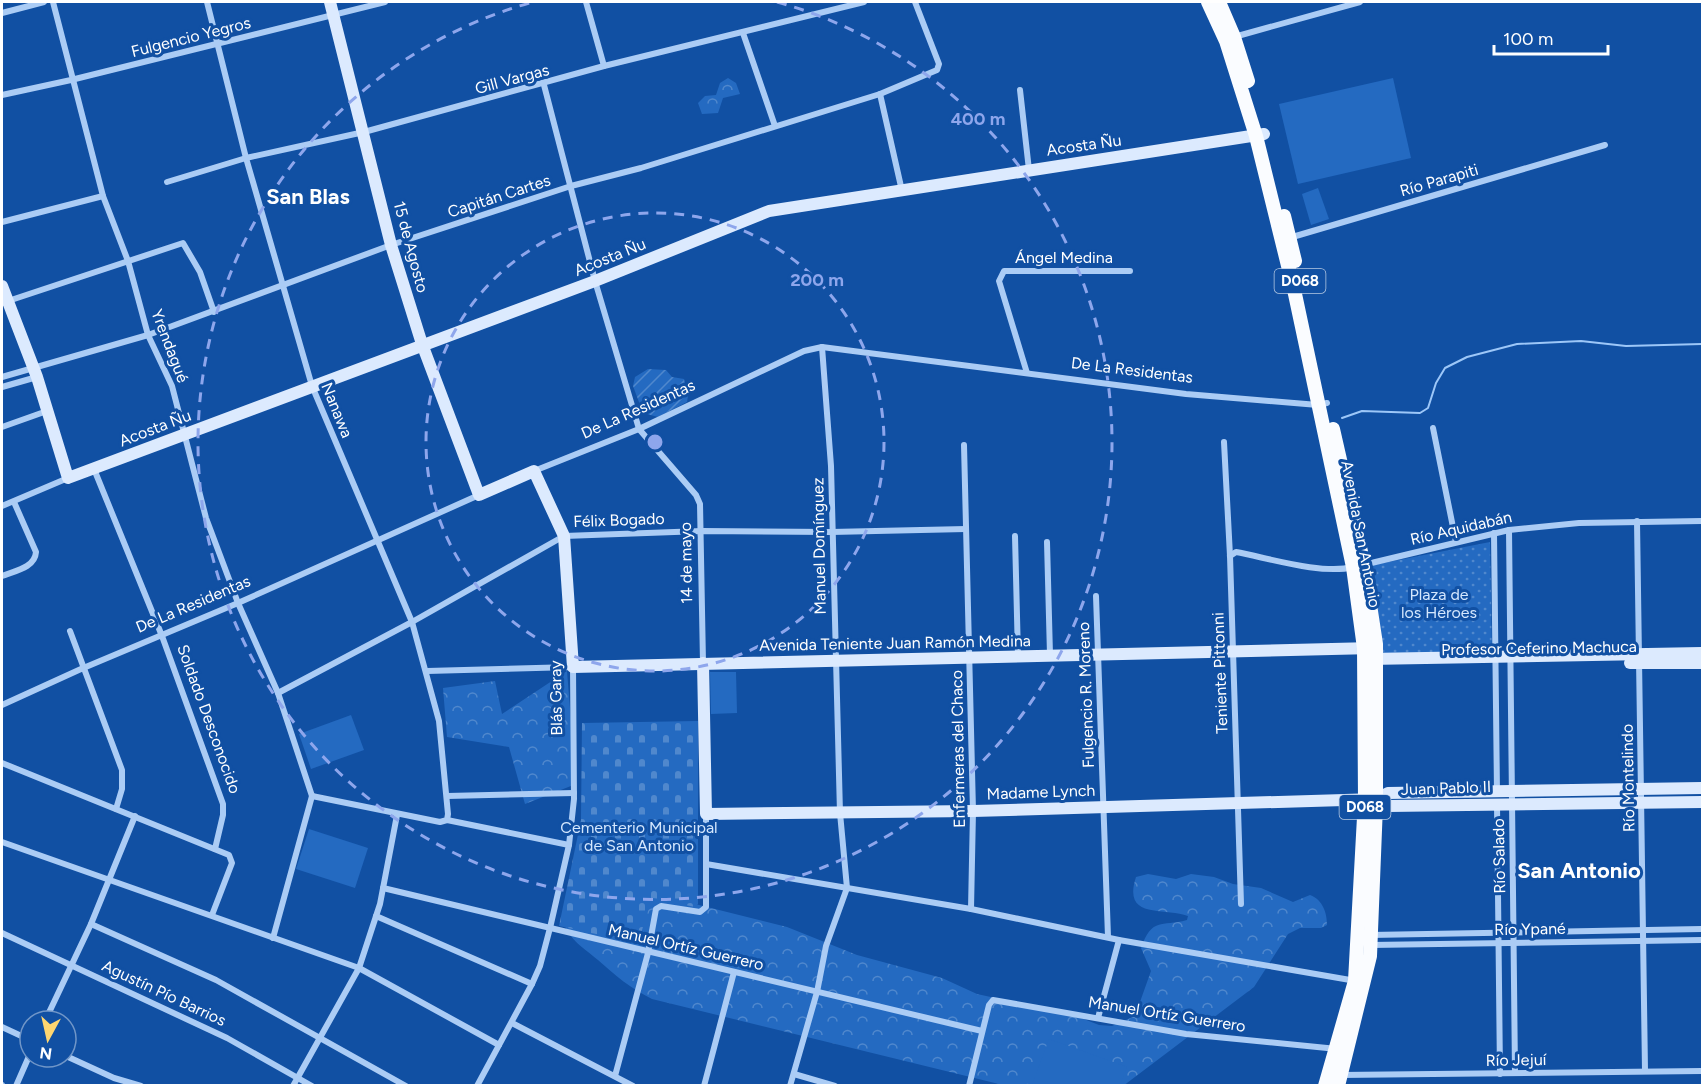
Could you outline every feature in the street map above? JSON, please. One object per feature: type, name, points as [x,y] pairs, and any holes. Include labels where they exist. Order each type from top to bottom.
[{"type":"main road","name":"Avenida San Antonio","points":[[1208,2],[1230,39]]},
{"type":"main road","name":"Avenida San Antonio","points":[[1219,2],[1260,135],[1285,239],[1358,566],[1370,659],[1371,799],[1364,940],[1360,981],[1334,1080]]},
{"type":"main road","name":"Avenida San Antonio","points":[[1334,1080],[1338,1049],[1360,981]]},
{"type":"street","points":[[2,13],[44,2]]},
{"type":"street","name":"Yrendagué","points":[[53,2],[71,81],[103,196],[128,261],[148,335],[172,386],[206,518],[238,603],[278,693],[312,796]]},
{"type":"street","name":"Nanawa","points":[[207,2],[246,158],[312,386],[412,622],[427,672],[439,721],[447,796],[446,821]]},
{"type":"street","name":"15 de Agosto","points":[[330,2],[391,245],[422,344],[479,495]]},
{"type":"street","name":"Fulgencio Yegros","points":[[2,94],[71,81],[385,2]]},
{"type":"street","points":[[586,2],[604,66]]},
{"type":"street","name":"Gill Vargas","points":[[167,182],[246,158],[364,132],[544,85],[604,66],[864,2]]},
{"type":"street","name":"Capitán Cartes","points":[[2,387],[35,373],[214,312],[391,245],[571,186],[641,168],[880,94],[937,70],[939,58],[915,2]]},
{"type":"street","points":[[1230,39],[1360,2]]},
{"type":"street","points":[[743,33],[776,126]]},
{"type":"street","name":"14 de mayo","points":[[544,85],[594,281],[639,429],[696,495],[702,514],[706,814],[704,909],[700,912],[658,907],[648,953]]},
{"type":"street","points":[[1020,90],[1029,170]]},
{"type":"street","points":[[880,94],[902,192]]},
{"type":"street","name":"Acosta Ñu","points":[[2,506],[94,468],[594,281],[769,211],[1260,135]]},
{"type":"street","name":"Río Parapiti","points":[[1285,239],[1605,145]]},
{"type":"street","points":[[2,222],[103,196]]},
{"type":"street","points":[[4,303],[183,243],[200,272],[214,312]]},
{"type":"street","name":"Ángel Medina","points":[[1027,373],[999,280],[1000,274],[1004,271],[1130,271]]},
{"type":"street","points":[[2,286],[4,303],[35,373],[68,478]]},
{"type":"street","name":"De La Residentas","points":[[2,705],[534,471],[639,429],[804,351],[822,347],[1186,394],[1322,404]]},
{"type":"street","name":"Manuel Domínguez","points":[[822,347],[830,456],[840,813],[847,888]]},
{"type":"street","name":"Capitán Cartes","points":[[2,377],[35,373]]},
{"type":"street","points":[[2,427],[48,411]]},
{"type":"street","points":[[1433,428],[1456,542]]},
{"type":"street","name":"Teniente Pittonni","points":[[1224,442],[1230,556],[1240,904]]},
{"type":"street","name":"Enfermeras del Chaco","points":[[964,445],[973,811],[971,909]]},
{"type":"street","name":"Soldado Desconocido","points":[[94,468],[162,636],[223,804],[214,849]]},
{"type":"street","name":"Blás Garay","points":[[477,1086],[540,966],[569,845],[574,794],[573,667],[564,536],[534,471]]},
{"type":"street","points":[[2,576],[30,565],[36,558],[36,552],[14,502]]},
{"type":"street","name":"Río Montelindo","points":[[1637,521],[1643,802],[1645,1071]]},
{"type":"street","name":"Río Aquidabán","points":[[1230,556],[1236,552],[1344,570],[1509,530],[1579,523],[1702,521]]},
{"type":"street","name":"Félix Bogado","points":[[278,693],[412,622],[564,536],[702,531],[831,532],[966,529]]},
{"type":"street","name":"Río Salado","points":[[1509,530],[1515,1073]]},
{"type":"street","name":"Río Salado","points":[[1494,533],[1500,1074]]},
{"type":"street","points":[[1015,536],[1018,657]]},
{"type":"street","points":[[1047,542],[1050,656]]},
{"type":"street","name":"Fulgencio R. Moreno","points":[[1096,596],[1108,937]]},
{"type":"street","points":[[1495,605],[1509,608]]},
{"type":"street","points":[[70,631],[122,770],[122,789],[116,809]]},
{"type":"street","name":"Avenida Teniente Juan Ramón Medina","points":[[427,672],[1232,651],[1370,659]]},
{"type":"street","name":"Profesor Ceferino Machuca","points":[[1640,659],[1702,653]]},
{"type":"street","name":"Profesor Ceferino Machuca","points":[[1370,659],[1509,661],[1640,659],[1702,663]]},
{"type":"street","points":[[2,763],[229,855],[232,863],[212,915]]},
{"type":"street","name":"Juan Pablo II","points":[[1511,796],[1642,788],[1702,788]]},
{"type":"street","points":[[447,796],[574,794]]},
{"type":"street","points":[[273,938],[312,796],[397,815],[446,821],[569,845]]},
{"type":"street","name":"Juan Pablo II","points":[[1371,799],[1388,806],[1497,796],[1702,802]]},
{"type":"street","name":"Madame Lynch","points":[[706,814],[973,811],[1371,799]]},
{"type":"street","points":[[293,1086],[359,968],[383,888],[397,815]]},
{"type":"street","points":[[50,1009],[91,924],[135,816]]},
{"type":"street","points":[[2,842],[359,968],[499,1045]]},
{"type":"street","points":[[706,864],[971,909],[1119,940],[1360,981]]},
{"type":"street","name":"Manuel Ortíz Guerrero","points":[[383,888],[982,1032],[989,1005],[993,1000],[1186,1034],[1338,1049]]},
{"type":"street","points":[[790,1086],[817,992],[825,946],[847,888]]},
{"type":"street","points":[[376,916],[532,984]]},
{"type":"street","points":[[91,924],[216,980],[406,1086]]},
{"type":"street","name":"Río Ypané","points":[[1364,940],[1499,932],[1702,929]]},
{"type":"street","name":"Agustín Pío Barrios","points":[[2,933],[227,1038],[312,1086]]},
{"type":"street","points":[[1098,1018],[1119,940]]},
{"type":"street","name":"Río Ypané","points":[[1364,940],[1499,943],[1702,940]]},
{"type":"street","points":[[615,1076],[648,953]]},
{"type":"street","points":[[704,1086],[734,972]]},
{"type":"street","points":[[512,1023],[633,1086]]},
{"type":"street","points":[[2,1027],[18,1034]]},
{"type":"street","points":[[969,1086],[982,1032]]},
{"type":"street","points":[[78,1062],[114,1078],[141,1086]]},
{"type":"street","points":[[16,1086],[23,1069]]},
{"type":"street","name":"Río Jejuí","points":[[1334,1080],[1515,1073],[1702,1071]]},
{"type":"street","points":[[794,1074],[835,1086]]},
{"type":"street","points":[[114,1078],[125,1086]]},
{"type":"green space","points":[[728,78],[736,83],[740,94],[723,98],[718,113],[702,114],[698,103],[705,96],[716,95],[720,83]]},
{"type":"green space","points":[[1393,78],[1411,158],[1298,184],[1279,104]]},
{"type":"green space","points":[[1318,188],[1329,219],[1311,225],[1302,194]]},
{"type":"green space","points":[[648,369],[666,370],[672,377],[684,379],[687,402],[658,417],[643,413],[633,386],[635,377]]},
{"type":"green space","name":"Plaza de los Héroes","points":[[1490,542],[1492,653],[1383,656],[1373,565]]},
{"type":"green space","points":[[567,671],[576,784],[525,804],[509,747],[447,737],[443,688],[495,681],[502,714]]},
{"type":"green space","points":[[710,672],[736,672],[737,713],[711,714]]},
{"type":"green space","points":[[351,715],[364,750],[311,769],[299,734]]},
{"type":"green space","name":"Cementerio Municipal de San Antonio","points":[[698,721],[698,904],[695,907],[652,898],[638,943],[559,926],[581,820],[582,723]]},
{"type":"green space","points":[[309,829],[368,848],[355,888],[296,869]]},
{"type":"green space","points":[[1148,874],[1176,879],[1191,874],[1214,877],[1233,884],[1261,888],[1293,902],[1310,895],[1323,907],[1327,925],[1321,928],[1300,928],[1288,934],[1254,987],[1123,1086],[1003,1085],[652,999],[637,991],[578,943],[569,934],[563,921],[583,876],[787,927],[857,955],[942,978],[977,994],[1076,1016],[1099,1025],[1112,1026],[1135,1016],[1151,971],[1141,948],[1149,932],[1158,925],[1187,920],[1188,916],[1140,906],[1135,900],[1133,891],[1136,877]]},
{"type":"green space","points":[[1049,1039],[1127,1067],[1120,1085],[1032,1085]]},
{"type":"waterway","points":[[1342,418],[1362,411],[1420,413],[1428,408],[1436,383],[1445,368],[1467,357],[1517,344],[1581,341],[1626,346],[1702,344]]},
{"type":"district","name":"San Blas","points":[[308,196]]},
{"type":"district","name":"San Antonio","points":[[1579,870]]}]
